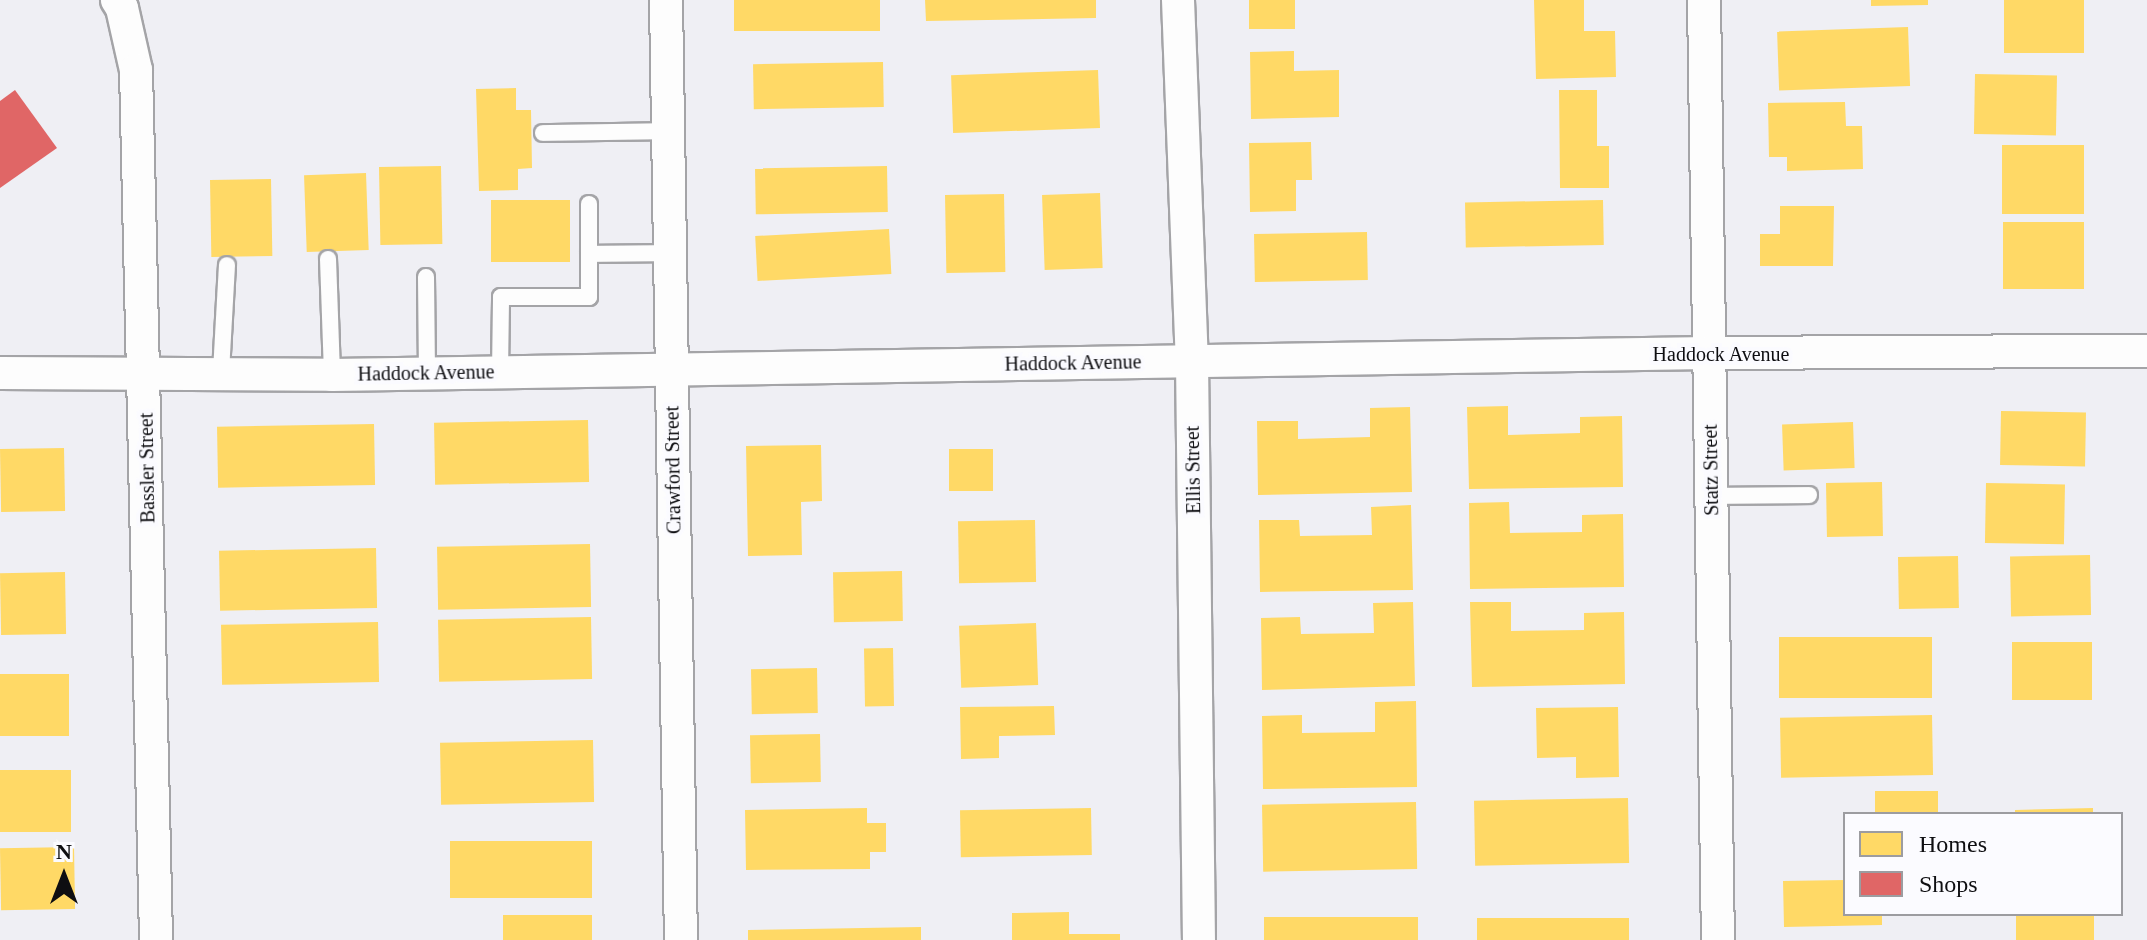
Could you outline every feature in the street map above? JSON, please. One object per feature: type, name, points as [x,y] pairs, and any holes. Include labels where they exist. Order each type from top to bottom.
[{"type":"street","name":"Bassler Street","points":[[117,0],[122,8],[136,70],[156,940]]},
{"type":"street","name":"Crawford Street","points":[[666,0],[681,940]]},
{"type":"street","name":"Ellis Street","points":[[1178,0],[1192,361],[1199,940]]},
{"type":"street","name":"Statz Street","points":[[1704,0],[1718,940]]},
{"type":"street","name":"Haddock Avenue","points":[[0,373],[332,375],[1709,353],[2147,351]]},
{"type":"lane","points":[[543,133],[668,131]]},
{"type":"lane","points":[[500,372],[501,297],[589,297],[589,204]]},
{"type":"lane","points":[[589,254],[670,253]]},
{"type":"lane","points":[[328,259],[332,375]]},
{"type":"lane","points":[[221,372],[227,265]]},
{"type":"lane","points":[[426,277],[427,373]]},
{"type":"lane","points":[[1711,496],[1809,495]]},
{"type":"building: Homes","points":[[734,0],[880,0],[880,31],[734,31]]},
{"type":"building: Homes","points":[[925,0],[1096,0],[1096,18],[926,21]]},
{"type":"building: Homes","points":[[1249,0],[1295,0],[1295,29],[1249,29]]},
{"type":"building: Homes","points":[[1534,0],[1584,0],[1584,31],[1615,31],[1616,77],[1536,79]]},
{"type":"building: Homes","points":[[1871,0],[1928,0],[1928,5],[1871,6]]},
{"type":"building: Homes","points":[[2004,0],[2084,0],[2084,53],[2004,53]]},
{"type":"building: Homes","points":[[1908,27],[1910,86],[1779,91],[1777,32]]},
{"type":"building: Homes","points":[[1294,51],[1294,71],[1339,70],[1339,117],[1251,119],[1250,52]]},
{"type":"building: Homes","points":[[883,62],[884,107],[754,109],[753,64]]},
{"type":"building: Homes","points":[[1098,70],[1100,128],[953,133],[951,75]]},
{"type":"building: Homes","points":[[1975,74],[2057,75],[2056,135],[1974,134]]},
{"type":"building: Homes","points":[[516,88],[516,110],[531,110],[532,168],[518,169],[518,190],[479,191],[476,89]]},
{"type":"building: Homes","points":[[1559,90],[1597,90],[1597,146],[1609,146],[1609,188],[1560,188]]},
{"type":"building: Homes","points":[[1845,102],[1846,126],[1862,126],[1863,169],[1787,171],[1787,157],[1769,157],[1768,103]]},
{"type":"building: Homes","points":[[1311,142],[1312,180],[1296,180],[1296,211],[1250,212],[1249,143]]},
{"type":"building: Homes","points":[[2002,145],[2084,145],[2084,214],[2002,214]]},
{"type":"building: Homes","points":[[441,166],[442,244],[380,245],[379,167]]},
{"type":"building: Homes","points":[[887,166],[888,212],[756,214],[755,168]]},
{"type":"building: Homes","points":[[366,173],[369,250],[307,252],[304,175]]},
{"type":"building: Homes","points":[[271,179],[272,256],[211,257],[210,180]]},
{"type":"building: Homes","points":[[1100,193],[1103,268],[1045,270],[1042,195]]},
{"type":"building: Homes","points":[[1004,194],[1005,272],[946,273],[945,195]]},
{"type":"building: Homes","points":[[491,200],[570,200],[570,262],[491,262]]},
{"type":"building: Homes","points":[[1603,200],[1604,245],[1466,247],[1465,202]]},
{"type":"building: Homes","points":[[1780,206],[1834,206],[1833,266],[1760,266],[1760,234],[1780,234]]},
{"type":"building: Homes","points":[[2003,222],[2084,222],[2084,289],[2003,289]]},
{"type":"building: Homes","points":[[889,229],[891,274],[758,281],[755,236]]},
{"type":"building: Homes","points":[[1367,232],[1368,280],[1255,282],[1254,234]]},
{"type":"building: Homes","points":[[1508,406],[1508,435],[1580,433],[1580,417],[1622,416],[1623,487],[1469,489],[1467,407]]},
{"type":"building: Homes","points":[[1410,407],[1412,492],[1258,495],[1257,421],[1298,421],[1298,439],[1370,437],[1370,408]]},
{"type":"building: Homes","points":[[2001,411],[2086,412],[2085,466],[2000,465]]},
{"type":"building: Homes","points":[[588,420],[589,482],[435,485],[434,423]]},
{"type":"building: Homes","points":[[1853,422],[1855,468],[1784,470],[1782,424]]},
{"type":"building: Homes","points":[[374,424],[375,485],[218,488],[217,427]]},
{"type":"building: Homes","points":[[821,445],[822,501],[801,502],[802,555],[748,556],[746,446]]},
{"type":"building: Homes","points":[[64,448],[65,511],[1,512],[0,449]]},
{"type":"building: Homes","points":[[949,449],[993,449],[993,491],[949,491]]},
{"type":"building: Homes","points":[[1882,482],[1883,536],[1827,537],[1826,483]]},
{"type":"building: Homes","points":[[1986,483],[2065,484],[2064,544],[1985,543]]},
{"type":"building: Homes","points":[[1509,502],[1510,533],[1582,532],[1582,515],[1623,514],[1624,587],[1470,589],[1469,503]]},
{"type":"building: Homes","points":[[1411,505],[1413,590],[1260,592],[1259,520],[1299,520],[1300,536],[1372,535],[1371,507]]},
{"type":"building: Homes","points":[[1035,520],[1036,582],[959,583],[958,521]]},
{"type":"building: Homes","points":[[590,544],[591,607],[438,610],[437,547]]},
{"type":"building: Homes","points":[[376,548],[377,608],[220,611],[219,551]]},
{"type":"building: Homes","points":[[2090,555],[2091,615],[2011,616],[2010,556]]},
{"type":"building: Homes","points":[[1958,556],[1959,608],[1899,609],[1898,557]]},
{"type":"building: Homes","points":[[902,571],[903,621],[834,622],[833,572]]},
{"type":"building: Homes","points":[[65,572],[66,634],[1,635],[0,573]]},
{"type":"building: Homes","points":[[1413,602],[1415,686],[1262,690],[1261,618],[1300,617],[1301,634],[1374,633],[1373,603]]},
{"type":"building: Homes","points":[[1470,602],[1511,602],[1511,631],[1584,630],[1584,613],[1624,612],[1625,684],[1472,687]]},
{"type":"building: Homes","points":[[591,617],[592,679],[439,682],[438,620]]},
{"type":"building: Homes","points":[[378,622],[379,682],[222,685],[221,625]]},
{"type":"building: Homes","points":[[1036,623],[1038,685],[961,688],[959,626]]},
{"type":"building: Homes","points":[[1779,637],[1932,637],[1932,698],[1779,698]]},
{"type":"building: Homes","points":[[2012,642],[2092,642],[2092,700],[2012,700]]},
{"type":"building: Homes","points":[[893,648],[894,706],[865,706],[864,649]]},
{"type":"building: Homes","points":[[817,668],[818,713],[752,714],[751,669]]},
{"type":"building: Homes","points":[[0,674],[69,674],[69,736],[0,736]]},
{"type":"building: Homes","points":[[1416,701],[1417,787],[1263,789],[1262,716],[1302,715],[1302,733],[1375,732],[1375,702]]},
{"type":"building: Homes","points":[[1054,706],[1055,735],[999,736],[999,758],[961,759],[960,707]]},
{"type":"building: Homes","points":[[1618,707],[1619,777],[1576,778],[1576,757],[1537,758],[1536,708]]},
{"type":"building: Homes","points":[[1932,715],[1933,775],[1781,778],[1780,718]]},
{"type":"building: Homes","points":[[820,734],[821,782],[751,783],[750,735]]},
{"type":"building: Homes","points":[[593,740],[594,802],[441,805],[440,743]]},
{"type":"building: Homes","points":[[0,770],[71,770],[71,832],[0,832]]},
{"type":"building: Homes","points":[[1875,791],[1938,791],[1938,812],[1875,812]]},
{"type":"building: Homes","points":[[1628,798],[1629,863],[1475,866],[1474,801]]},
{"type":"building: Homes","points":[[1416,802],[1417,869],[1263,872],[1262,805]]},
{"type":"building: Homes","points":[[867,808],[867,823],[886,823],[886,852],[870,852],[870,869],[746,870],[745,810]]},
{"type":"building: Homes","points":[[1091,808],[1092,855],[961,857],[960,810]]},
{"type":"building: Homes","points":[[2093,808],[2093,812],[2015,812]]},
{"type":"building: Homes","points":[[450,841],[592,841],[592,898],[450,898]]},
{"type":"building: Homes","points":[[74,847],[75,909],[1,910],[0,848]]},
{"type":"building: Homes","points":[[1843,880],[1843,916],[1882,916],[1882,925],[1784,927],[1783,881]]},
{"type":"building: Homes","points":[[1069,912],[1069,934],[1120,934],[1120,940],[1012,940],[1012,913]]},
{"type":"building: Homes","points":[[503,915],[592,915],[592,940],[503,940]]},
{"type":"building: Homes","points":[[2016,916],[2094,916],[2094,940],[2016,940]]},
{"type":"building: Homes","points":[[1264,917],[1418,917],[1418,940],[1264,940]]},
{"type":"building: Homes","points":[[1477,918],[1629,918],[1629,940],[1477,940]]},
{"type":"building: Homes","points":[[921,927],[921,940],[748,940],[748,930]]},
{"type":"building: Shops","points":[[15,90],[57,148],[0,188],[0,101]]}]
